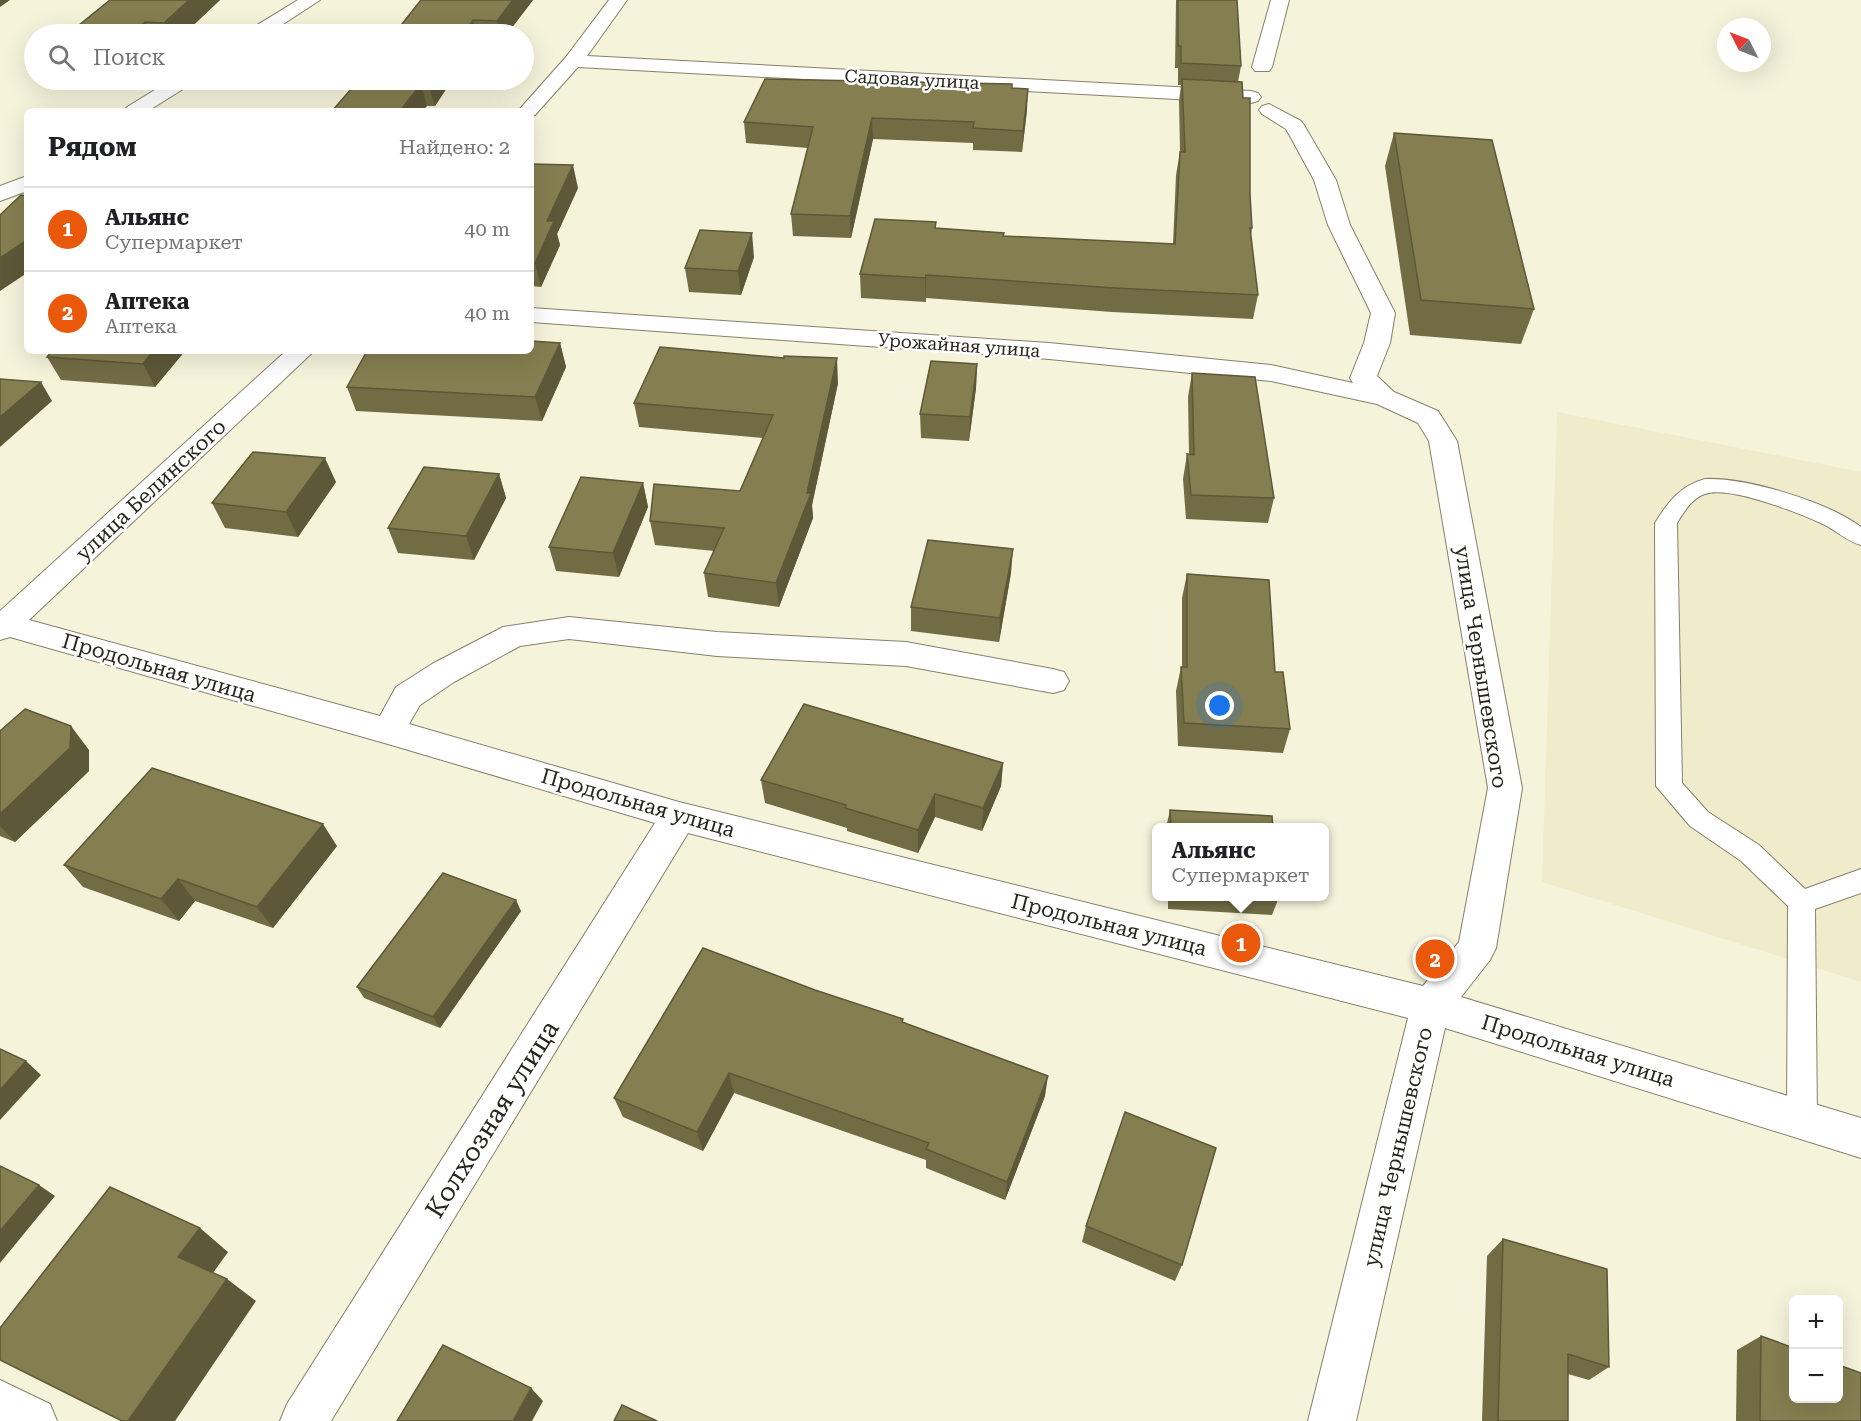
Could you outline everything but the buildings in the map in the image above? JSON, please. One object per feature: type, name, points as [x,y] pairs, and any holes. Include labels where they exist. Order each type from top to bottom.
[{"type":"street","points":[[272,24],[311,0]]},
{"type":"street","points":[[531,108],[573,61],[618,0]]},
{"type":"street","points":[[1262,67],[1280,0]]},
{"type":"street","name":"Садовая улица","points":[[573,61],[1260,104]]},
{"type":"street","points":[[139,108],[168,90]]},
{"type":"street","name":"улица Чернышевского","points":[[1260,104],[1294,125],[1307,147],[1325,180],[1339,225],[1383,313],[1377,343],[1363,378],[1385,398],[1428,417],[1443,441],[1505,788],[1477,948],[1431,1006],[1332,1421]]},
{"type":"street","points":[[0,194],[24,184]]},
{"type":"street","name":"Урожайная улица","points":[[534,315],[1049,351],[1271,373],[1385,398]]},
{"type":"street","name":"улица Белинского","points":[[2,626],[298,354]]},
{"type":"street","name":"Продольная улица","points":[[2,626],[388,731],[680,816],[1431,1006],[1861,1138]]},
{"type":"street","points":[[388,731],[408,696],[443,673],[514,635],[569,628],[717,644],[906,654],[1053,681]]},
{"type":"street","name":"Колхозная улица","points":[[304,1421],[680,816]]},
{"type":"street","points":[[0,1404],[33,1421]]},
{"type":"lane","points":[[1802,1120],[1801,902],[1750,853],[1699,819],[1670,786],[1666,523],[1683,497],[1706,486],[1746,489],[1815,511],[1861,538]]},
{"type":"lane","points":[[1801,902],[1861,880]]},
{"type":"shaded area","points":[[1557,412],[1861,472],[1861,982],[1542,882]]},
{"type":"place","name":"Альянс","points":[[1241,943]]},
{"type":"place","name":"Аптека","points":[[1435,959]]}]
